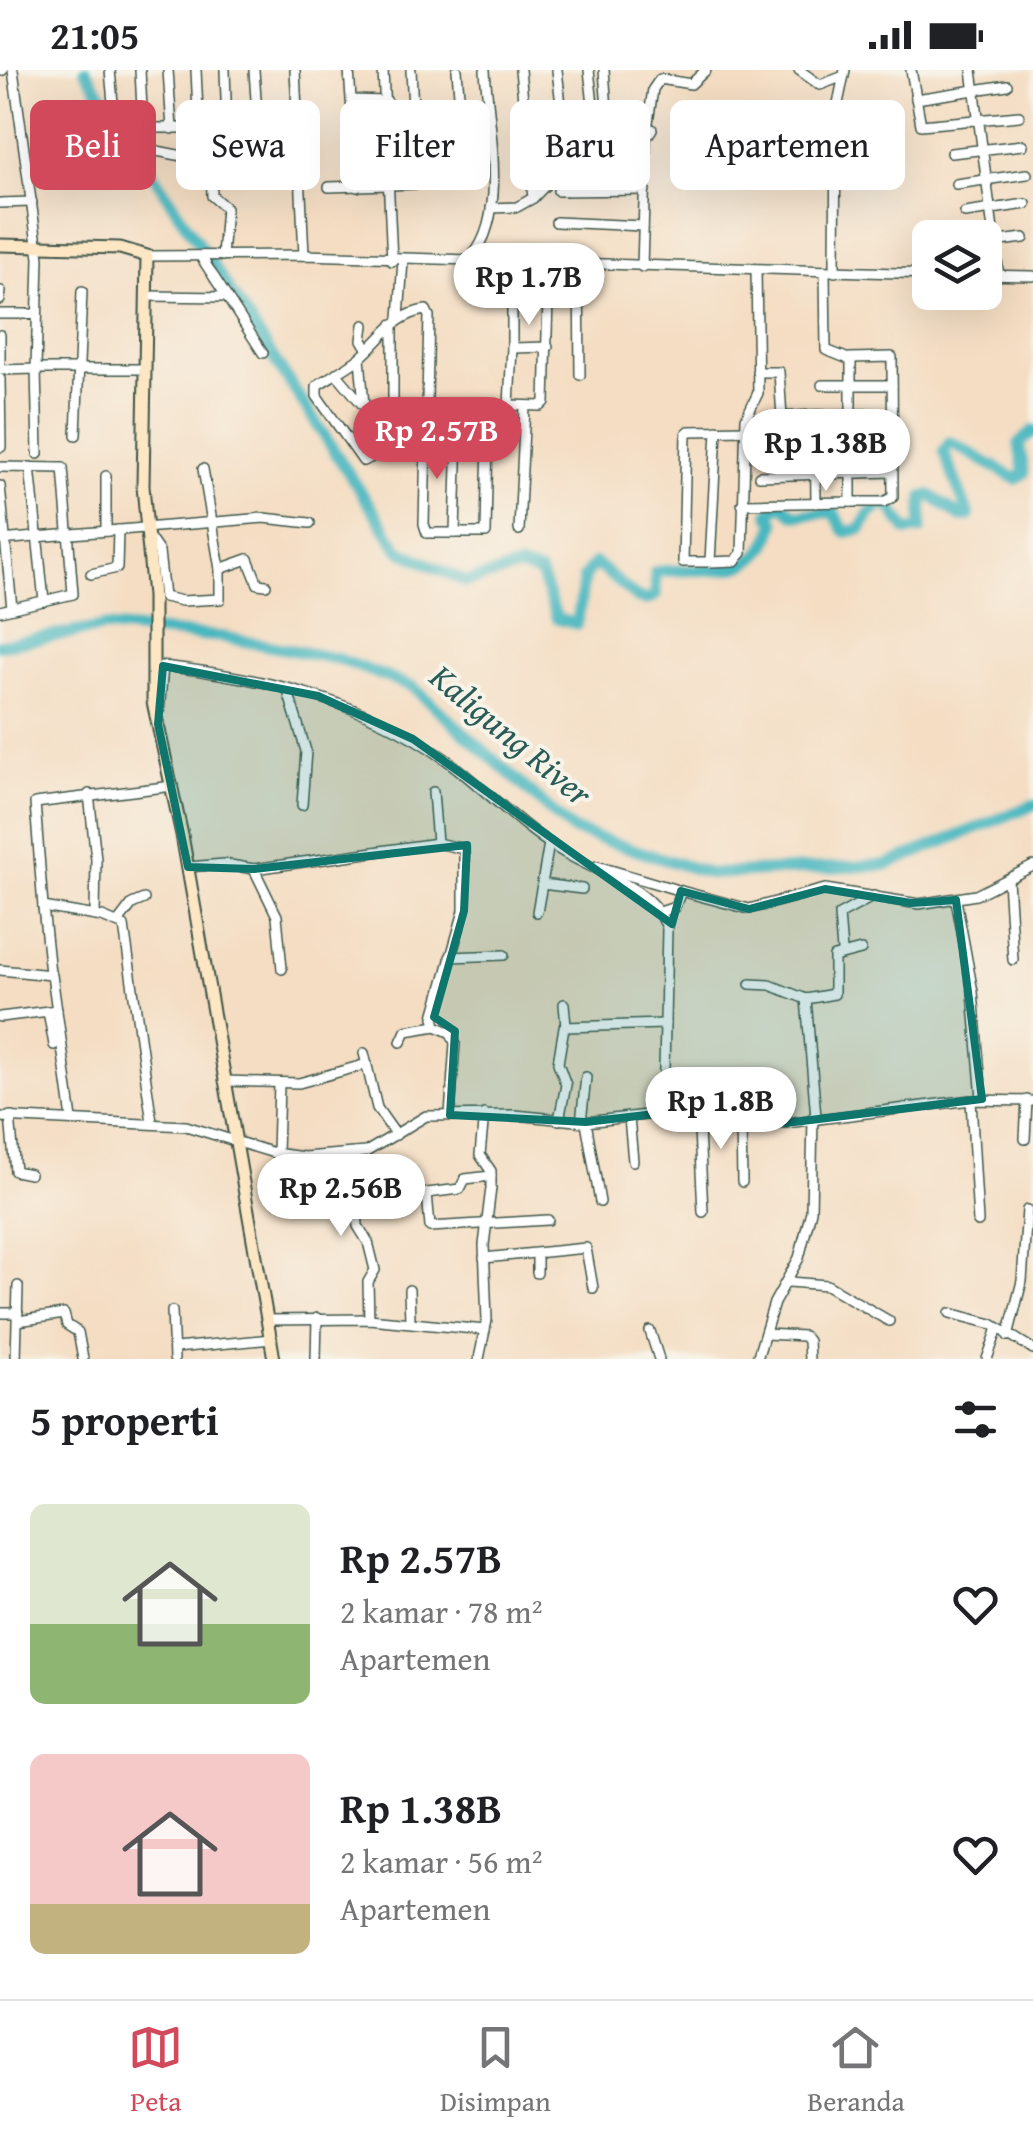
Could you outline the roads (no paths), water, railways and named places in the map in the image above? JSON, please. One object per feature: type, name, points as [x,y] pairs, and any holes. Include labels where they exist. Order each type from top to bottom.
[{"type":"main road","points":[[0,245],[120,248],[147,256],[142,370],[152,602],[150,660],[158,724],[188,868],[274,1359]]},
{"type":"street","points":[[13,70],[37,246],[38,454]]},
{"type":"street","points":[[110,70],[114,100]]},
{"type":"street","points":[[139,100],[140,70]]},
{"type":"street","points":[[168,70],[172,129]]},
{"type":"street","points":[[196,70],[197,100]]},
{"type":"street","points":[[224,70],[225,100]]},
{"type":"street","points":[[254,70],[256,100]]},
{"type":"street","points":[[295,70],[296,100]]},
{"type":"street","points":[[349,70],[352,100]]},
{"type":"street","points":[[382,70],[387,100]]},
{"type":"street","points":[[411,70],[413,100]]},
{"type":"street","points":[[457,70],[460,100]]},
{"type":"street","points":[[466,262],[485,239],[491,208],[484,70]]},
{"type":"street","points":[[520,70],[533,198]]},
{"type":"street","points":[[557,70],[560,100]]},
{"type":"street","points":[[589,70],[592,100]]},
{"type":"street","points":[[604,70],[606,100]]},
{"type":"street","points":[[650,108],[655,84],[666,78],[690,84],[706,70]]},
{"type":"street","points":[[798,70],[820,85],[844,73]]},
{"type":"street","points":[[911,70],[922,124],[1019,116]]},
{"type":"street","points":[[972,70],[990,220]]},
{"type":"street","points":[[742,504],[890,501],[890,356],[850,358],[826,350],[836,114],[844,73]]},
{"type":"street","points":[[916,99],[1008,85]]},
{"type":"street","points":[[650,130],[652,126]]},
{"type":"street","points":[[156,128],[176,129]]},
{"type":"street","points":[[951,153],[1023,145]]},
{"type":"street","points":[[956,184],[1027,174]]},
{"type":"street","points":[[329,187],[340,187]]},
{"type":"street","points":[[211,190],[212,196],[226,208],[220,256]]},
{"type":"street","points":[[301,190],[304,255]]},
{"type":"street","points":[[390,190],[398,260],[394,410]]},
{"type":"street","points":[[491,208],[517,207],[542,190]]},
{"type":"street","points":[[558,191],[645,190],[642,267]]},
{"type":"street","points":[[0,203],[32,202]]},
{"type":"street","points":[[965,213],[1026,204]]},
{"type":"street","points":[[556,222],[643,226]]},
{"type":"street","points":[[1002,241],[1024,238]]},
{"type":"street","points":[[147,256],[304,255],[912,274]]},
{"type":"street","points":[[203,257],[263,353]]},
{"type":"street","points":[[548,300],[514,302],[509,403],[525,408],[545,402],[548,347],[549,265]]},
{"type":"street","points":[[579,266],[580,375]]},
{"type":"street","points":[[748,430],[690,432],[685,437],[680,559],[710,562],[740,557],[748,430],[746,418],[758,398],[756,270]]},
{"type":"street","points":[[1002,276],[1033,276]]},
{"type":"street","points":[[76,435],[82,290]]},
{"type":"street","points":[[0,292],[0,300]]},
{"type":"street","points":[[147,296],[227,298]]},
{"type":"street","points":[[336,373],[368,409],[394,410],[426,414],[441,416],[445,430],[488,435],[488,530],[484,534],[427,533],[424,528],[426,414],[428,312],[423,310],[396,321],[364,354],[316,386],[316,392],[363,462],[370,458],[368,409],[364,354],[362,338],[364,325]]},
{"type":"street","points":[[0,314],[36,314]]},
{"type":"street","points":[[0,335],[0,369],[142,370]]},
{"type":"street","points":[[512,348],[548,347]]},
{"type":"street","points":[[850,358],[851,502]]},
{"type":"street","points":[[758,372],[779,372],[782,417]]},
{"type":"street","points":[[0,378],[1,446]]},
{"type":"street","points":[[822,385],[892,384]]},
{"type":"street","points":[[519,530],[525,408]]},
{"type":"street","points":[[763,419],[891,414]]},
{"type":"street","points":[[815,416],[816,503]]},
{"type":"street","points":[[710,562],[717,430]]},
{"type":"street","points":[[456,534],[458,432]]},
{"type":"street","points":[[762,446],[892,443]]},
{"type":"street","points":[[30,466],[44,601]]},
{"type":"street","points":[[0,467],[64,468],[72,594],[0,611]]},
{"type":"street","points":[[148,532],[158,548],[164,597],[220,599],[214,522],[203,469]]},
{"type":"street","points":[[760,476],[892,472]]},
{"type":"street","points":[[106,476],[106,531]]},
{"type":"street","points":[[0,486],[2,540],[12,608]]},
{"type":"street","points":[[2,540],[118,530],[148,532],[264,518],[310,524]]},
{"type":"street","points":[[91,574],[117,568],[118,530]]},
{"type":"street","points":[[220,569],[248,559],[258,584],[266,585]]},
{"type":"street","points":[[158,724],[163,666],[287,688],[351,708],[426,747],[549,843],[644,897],[660,912],[669,957],[664,1070],[672,1109]]},
{"type":"street","points":[[287,688],[306,751],[302,805]]},
{"type":"street","points":[[72,1118],[53,1045],[34,804],[172,786]]},
{"type":"street","points":[[432,792],[437,843]]},
{"type":"street","points":[[89,794],[96,859],[95,915]]},
{"type":"street","points":[[188,868],[224,864],[254,870],[437,843],[461,846],[467,859],[464,911],[439,995],[436,1026]]},
{"type":"street","points":[[538,912],[536,886],[549,843]]},
{"type":"street","points":[[584,864],[748,910],[824,889],[912,903],[956,900],[1033,866]]},
{"type":"street","points":[[254,870],[277,916],[282,969]]},
{"type":"street","points":[[1008,879],[1013,960]]},
{"type":"street","points":[[536,886],[582,889]]},
{"type":"street","points":[[660,912],[675,907],[681,891]]},
{"type":"street","points":[[842,952],[839,915],[874,896]]},
{"type":"street","points":[[119,921],[132,904],[144,899]]},
{"type":"street","points":[[956,900],[973,992],[979,1096],[978,1222]]},
{"type":"street","points":[[43,906],[95,915],[124,926],[152,1122]]},
{"type":"street","points":[[750,984],[770,985],[806,999],[834,994],[833,960],[842,952],[862,950]]},
{"type":"street","points":[[450,957],[504,954]]},
{"type":"street","points":[[0,970],[50,973]]},
{"type":"street","points":[[756,1359],[779,1295],[789,1282],[811,1211],[815,1113],[806,999]]},
{"type":"street","points":[[560,1116],[566,1084],[558,1063],[566,1026],[564,1004]]},
{"type":"street","points":[[0,1017],[53,1010]]},
{"type":"street","points":[[566,1026],[665,1024]]},
{"type":"street","points":[[401,1042],[406,1031],[436,1026],[451,1033],[455,1043],[451,1110]]},
{"type":"street","points":[[364,1053],[377,1108],[392,1130]]},
{"type":"street","points":[[224,1081],[279,1084],[329,1078],[367,1064]]},
{"type":"street","points":[[586,1077],[582,1120],[600,1202]]},
{"type":"street","points":[[277,1154],[279,1084]]},
{"type":"street","points":[[30,1174],[15,1170],[5,1117],[152,1122],[237,1139],[277,1154],[355,1154],[392,1130],[451,1110],[582,1120],[629,1118],[672,1109],[698,1110],[740,1121],[786,1123],[815,1113],[884,1114],[979,1096],[1030,1100],[1025,1138]]},
{"type":"street","points":[[698,1110],[703,1212]]},
{"type":"street","points":[[479,1359],[484,1330],[484,1258],[491,1176],[480,1155],[484,1114]]},
{"type":"street","points":[[629,1118],[634,1162]]},
{"type":"street","points":[[740,1121],[742,1182]]},
{"type":"street","points":[[355,1154],[357,1214],[374,1270],[368,1282],[368,1318]]},
{"type":"street","points":[[491,1176],[466,1178],[461,1188],[426,1196],[430,1227],[548,1220]]},
{"type":"street","points":[[357,1214],[411,1209]]},
{"type":"street","points":[[1008,1336],[1023,1276],[1027,1210]]},
{"type":"street","points":[[484,1258],[586,1248],[592,1288]]},
{"type":"street","points":[[537,1254],[537,1273]]},
{"type":"street","points":[[789,1282],[828,1284],[890,1322]]},
{"type":"street","points":[[16,1359],[18,1286]]},
{"type":"street","points":[[409,1290],[410,1320]]},
{"type":"street","points":[[172,1311],[174,1354],[272,1339]]},
{"type":"street","points":[[0,1313],[18,1317],[64,1314],[67,1324],[78,1332],[83,1359]]},
{"type":"street","points":[[950,1313],[992,1324],[996,1331],[1033,1349]]},
{"type":"street","points":[[316,1359],[317,1318]]},
{"type":"street","points":[[268,1320],[368,1318],[484,1330]]},
{"type":"street","points":[[650,1331],[659,1359]]},
{"type":"street","points":[[987,1359],[996,1331]]},
{"type":"street","points":[[764,1334],[807,1338],[809,1359]]},
{"type":"waterway","points":[[85,70],[399,550],[466,582],[519,567],[540,573],[557,619],[577,624],[584,577],[595,563],[637,598],[647,600],[656,595],[655,572],[711,570],[743,564],[757,556],[767,543],[775,523],[769,513],[782,504],[795,515],[834,512],[845,532],[861,529],[869,514],[883,504],[891,508],[907,531],[921,529],[923,497],[930,495],[961,517],[969,516],[944,452],[950,442],[1016,479],[1024,473],[1019,444],[1033,431]]},
{"type":"waterway","name":"Kaligung River","points":[[0,645],[104,627],[222,637],[338,659],[413,687],[572,830],[711,874],[886,865],[1033,805]]}]
